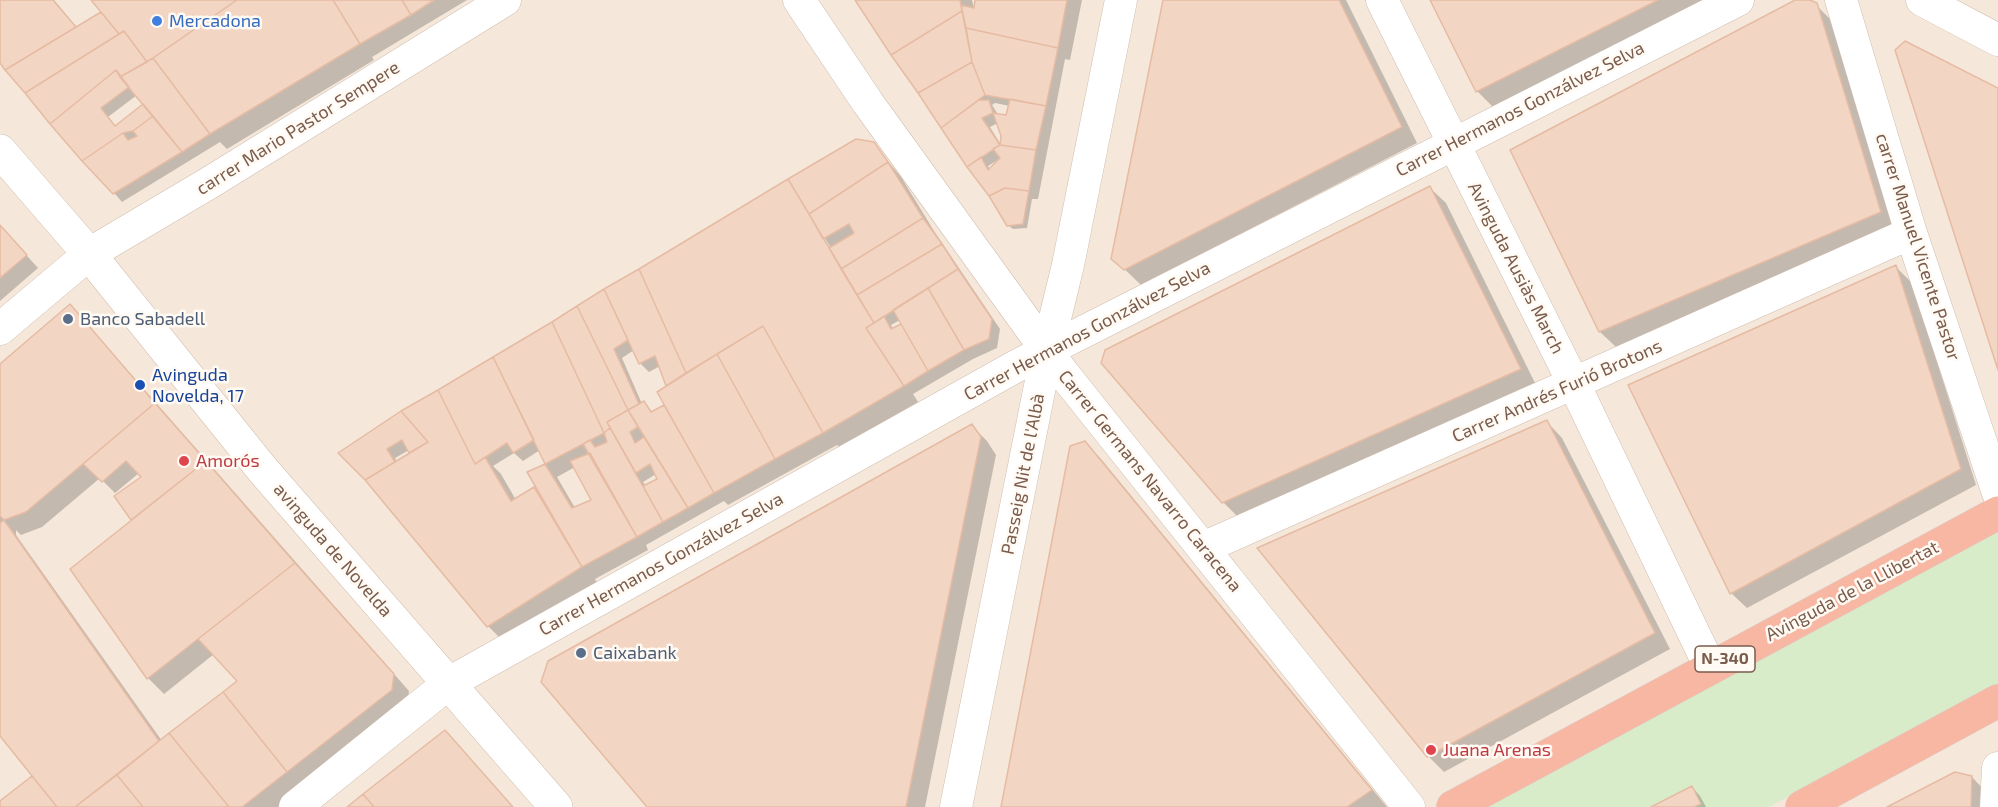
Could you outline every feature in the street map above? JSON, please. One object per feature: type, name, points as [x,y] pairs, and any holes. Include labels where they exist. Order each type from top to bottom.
[{"type":"highway","name":"Avinguda de la Llibertat","points":[[1453,807],[1998,513]]},
{"type":"highway","points":[[1802,807],[1998,701]]},
{"type":"main road","name":"avinguda de Novelda","points":[[0,151],[89,254],[262,469],[556,807]]},
{"type":"street","name":"carrer Mario Pastor Sempere","points":[[0,329],[89,254],[506,0]]},
{"type":"street","name":"Carrer Germans Navarro Caracena","points":[[799,0],[868,103],[1047,351],[1409,807]]},
{"type":"street","name":"Passeig Nit de l'Albà","points":[[956,807],[1047,351],[1068,265],[1121,0]]},
{"type":"street","name":"Avinguda Ausiàs March","points":[[1382,0],[1574,384],[1710,667]]},
{"type":"street","name":"Carrer Hermanos Gonzálvez Selva","points":[[296,807],[449,683],[996,377],[1092,326],[1738,0]]},
{"type":"street","name":"carrer Manuel Vicente Pastor","points":[[1841,0],[1911,233],[1998,493]]},
{"type":"street","points":[[1922,0],[1998,40]]},
{"type":"street","name":"Carrer Andrés Furió Brotons","points":[[1203,548],[1911,233]]},
{"type":"street","points":[[1996,807],[1998,768]]},
{"type":"shaded area","points":[[0,0],[1998,0],[1998,807],[0,807]]},
{"type":"green space","points":[[1998,531],[1998,684],[1769,807],[1488,807],[1644,721]]},
{"type":"building","points":[[0,0],[53,0],[76,27],[5,70],[0,63]]},
{"type":"building","name":"Mercadona","points":[[91,0],[237,0],[147,62],[124,31],[119,34]]},
{"type":"building","points":[[237,0],[333,0],[360,44],[210,134],[153,58]]},
{"type":"building","points":[[333,0],[402,0],[411,15],[360,44]]},
{"type":"building","points":[[402,0],[434,0],[411,15]]},
{"type":"building","points":[[855,0],[960,0],[962,11],[891,55]]},
{"type":"building","points":[[975,0],[1067,0],[1058,48],[966,28],[961,5],[974,8]]},
{"type":"building","points":[[1163,0],[1339,0],[1402,127],[1124,270],[1111,259]]},
{"type":"building","points":[[1430,0],[1658,0],[1476,92]]},
{"type":"building","points":[[1795,0],[1810,0],[1817,3],[1881,212],[1599,332],[1510,150]]},
{"type":"building","points":[[962,11],[972,62],[918,93],[891,55]]},
{"type":"building","points":[[101,12],[119,34],[25,93],[5,70]]},
{"type":"building","points":[[966,28],[1058,48],[1046,106],[985,95],[972,62]]},
{"type":"building","points":[[124,31],[147,62],[120,77],[116,70],[50,124],[25,93]]},
{"type":"building","points":[[1905,41],[1998,88],[1998,370],[1895,50]]},
{"type":"building","points":[[153,58],[210,134],[182,152],[120,77]]},
{"type":"building","points":[[972,62],[985,95],[941,128],[918,93]]},
{"type":"building","points":[[116,70],[129,87],[101,108],[115,126],[143,104],[153,116],[133,131],[123,133],[82,161],[50,124]]},
{"type":"building","points":[[1010,99],[1046,106],[1036,150],[1000,145],[1001,136],[993,113],[1006,115]]},
{"type":"building","points":[[979,100],[989,100],[993,113],[982,118],[1000,145],[967,167],[941,128]]},
{"type":"building","points":[[153,116],[182,152],[113,194],[82,161],[123,133],[128,140],[137,136],[133,131]]},
{"type":"building","points":[[856,139],[874,142],[888,162],[809,214],[788,179]]},
{"type":"building","points":[[1000,145],[1036,150],[1029,191],[1005,188],[989,196],[967,167],[981,157],[988,170],[1000,158],[993,149]]},
{"type":"building","points":[[888,162],[923,218],[841,269],[829,248],[854,233],[849,224],[823,239],[809,214]]},
{"type":"building","points":[[788,179],[874,323],[866,328],[904,386],[823,433],[763,326],[686,373],[639,269]]},
{"type":"building","points":[[1430,186],[1521,369],[1222,503],[1101,363],[1105,350]]},
{"type":"building","points":[[1005,188],[1029,191],[1023,224],[1007,226],[989,196]]},
{"type":"building","points":[[923,218],[942,244],[857,295],[841,269]]},
{"type":"building","points":[[0,225],[27,255],[0,278]]},
{"type":"building","points":[[942,244],[958,269],[874,323],[857,295]]},
{"type":"building","points":[[1896,265],[1961,469],[1730,594],[1628,385]]},
{"type":"building","points":[[639,269],[686,373],[666,386],[655,356],[639,364],[604,289]]},
{"type":"building","points":[[958,269],[992,319],[989,339],[964,350],[928,288]]},
{"type":"building","points":[[928,288],[964,350],[928,371],[893,310]]},
{"type":"building","points":[[604,289],[628,340],[614,349],[639,404],[628,410],[577,306]]},
{"type":"building","points":[[70,304],[155,403],[26,512],[4,520],[0,516],[0,364]]},
{"type":"building","points":[[577,306],[628,410],[607,422],[610,428],[604,433],[552,322]]},
{"type":"building","points":[[884,316],[891,329],[901,324],[928,371],[904,386],[866,328]]},
{"type":"building","points":[[552,322],[604,433],[545,464],[493,357]]},
{"type":"building","points":[[763,326],[823,433],[775,459],[717,354]]},
{"type":"building","points":[[717,354],[775,459],[714,493],[657,392]]},
{"type":"building","points":[[493,357],[534,440],[513,453],[507,443],[475,464],[438,390]]},
{"type":"building","points":[[438,390],[475,464],[485,457],[511,501],[534,487],[582,567],[487,627],[365,480],[428,442],[401,411]]},
{"type":"building","points":[[644,401],[651,412],[664,405],[714,493],[688,508],[628,410]]},
{"type":"building","points":[[155,403],[206,461],[131,520],[114,496],[141,477],[126,461],[102,482],[83,464]]},
{"type":"building","points":[[628,410],[638,427],[630,432],[635,443],[644,437],[688,508],[663,522],[643,486],[657,479],[650,464],[636,473],[607,422]]},
{"type":"building","points":[[401,411],[428,442],[409,453],[402,440],[387,449],[395,462],[365,480],[338,453]]},
{"type":"building","points":[[1547,420],[1655,633],[1427,757],[1257,548]]},
{"type":"building","points":[[972,424],[981,437],[906,807],[647,807],[541,682],[548,661]]},
{"type":"building","points":[[610,428],[663,522],[637,537],[583,444],[590,440],[595,447],[607,442],[604,433]]},
{"type":"building","points":[[1085,441],[1372,790],[1347,807],[1001,807],[1070,446]]},
{"type":"building","points":[[590,453],[637,537],[582,567],[527,472],[545,464],[572,508],[591,500],[570,461]]},
{"type":"building","points":[[206,461],[295,563],[147,679],[70,569]]},
{"type":"building","points":[[4,520],[159,741],[75,807],[57,807],[0,736],[0,523]]},
{"type":"building","points":[[295,563],[394,674],[392,690],[287,772],[223,692],[237,681],[198,639]]},
{"type":"building","points":[[223,692],[287,772],[242,807],[229,807],[169,733]]},
{"type":"building","points":[[445,730],[513,807],[374,807],[363,794]]},
{"type":"building","points":[[169,733],[229,807],[143,807],[117,775]]},
{"type":"building","points":[[1955,772],[1972,776],[1971,807],[1887,807]]},
{"type":"building","points":[[117,775],[143,807],[75,807]]},
{"type":"building","points":[[32,776],[57,807],[0,807],[0,801]]},
{"type":"building","points":[[1692,786],[1701,804],[1694,807],[1651,807]]},
{"type":"building","points":[[363,794],[374,807],[347,807]]},
{"type":"place","name":"Mercadona","points":[[157,21]]},
{"type":"place","name":"Banco Sabadell","points":[[68,319]]},
{"type":"place","name":"Avinguda Novelda, 17","points":[[140,385]]},
{"type":"place","name":"Amorós","points":[[184,461]]},
{"type":"place","name":"Caixabank","points":[[581,653]]},
{"type":"place","name":"Juana Arenas","points":[[1431,750]]}]
